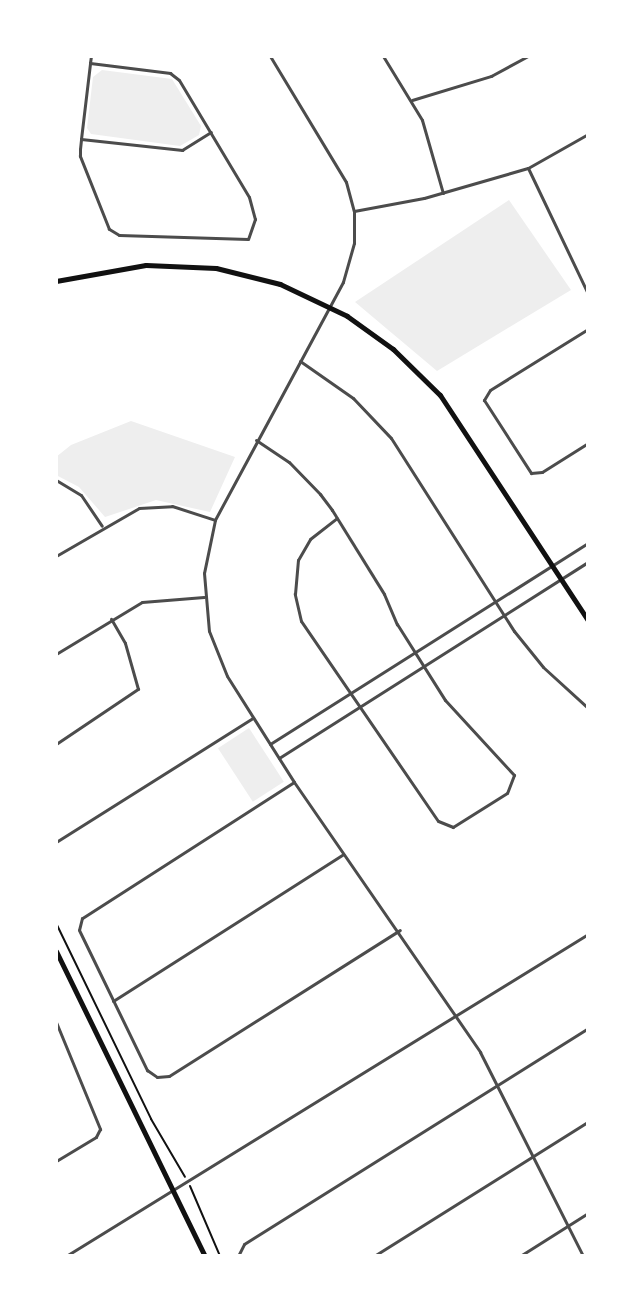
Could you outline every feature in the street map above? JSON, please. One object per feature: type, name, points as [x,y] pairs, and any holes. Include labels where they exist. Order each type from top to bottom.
[{"type":"main road","points":[[56,281],[134,266],[201,266],[268,280],[330,306],[384,342],[440,395],[588,620]]},
{"type":"main road","points":[[56,951],[205,1256]]},
{"type":"street","points":[[90,63],[175,75],[249,197],[255,219],[248,239],[115,234],[85,177],[81,139],[90,63],[91,56]]},
{"type":"street","points":[[270,56],[342,174],[354,211],[350,261],[330,306],[215,520],[206,558],[204,597],[216,654],[253,718],[342,855],[400,930],[456,1015],[497,1084],[583,1256]]},
{"type":"street","points":[[383,56],[411,100],[428,137],[443,193]]},
{"type":"street","points":[[411,100],[491,76],[528,56]]},
{"type":"street","points":[[81,139],[177,150],[211,132]]},
{"type":"street","points":[[354,211],[443,193],[528,168],[588,134]]},
{"type":"street","points":[[528,168],[588,294]]},
{"type":"street","points":[[588,329],[490,390],[484,400],[531,473],[542,472],[588,443]]},
{"type":"street","points":[[300,361],[353,398],[391,438],[504,615],[543,667],[588,708]]},
{"type":"street","points":[[256,440],[301,472],[337,518],[414,653],[454,711],[515,780],[507,793],[457,825],[438,821],[305,630],[295,594],[302,551],[337,518]]},
{"type":"street","points":[[56,480],[81,495],[102,526]]},
{"type":"street","points":[[56,556],[128,511],[157,505],[215,520]]},
{"type":"street","points":[[270,744],[588,543]]},
{"type":"street","points":[[279,758],[588,562]]},
{"type":"street","points":[[56,654],[111,619],[150,600],[204,597]]},
{"type":"street","points":[[56,744],[138,689],[125,643],[111,619]]},
{"type":"street","points":[[56,842],[253,718]]},
{"type":"street","points":[[294,782],[82,918],[79,930],[147,1070],[163,1078],[400,930]]},
{"type":"street","points":[[113,1001],[342,855]]},
{"type":"street","points":[[66,1256],[588,934]]},
{"type":"street","points":[[56,1022],[100,1129],[96,1137],[56,1161]]},
{"type":"street","points":[[238,1256],[244,1244],[588,1028]]},
{"type":"street","points":[[374,1256],[588,1122]]},
{"type":"street","points":[[520,1256],[588,1213]]},
{"type":"path","points":[[56,923],[171,1159],[180,1167]]},
{"type":"path","points":[[195,1196],[220,1256]]},
{"type":"shaded area","points":[[102,70],[172,79],[201,126],[199,135],[180,146],[91,134],[87,128],[93,77]]},
{"type":"shaded area","points":[[509,200],[571,290],[437,371],[355,302]]},
{"type":"shaded area","points":[[131,421],[235,457],[210,512],[156,500],[105,517],[79,487],[56,475],[56,457],[71,445]]},
{"type":"shaded area","points":[[249,728],[284,782],[253,802],[218,748]]}]
